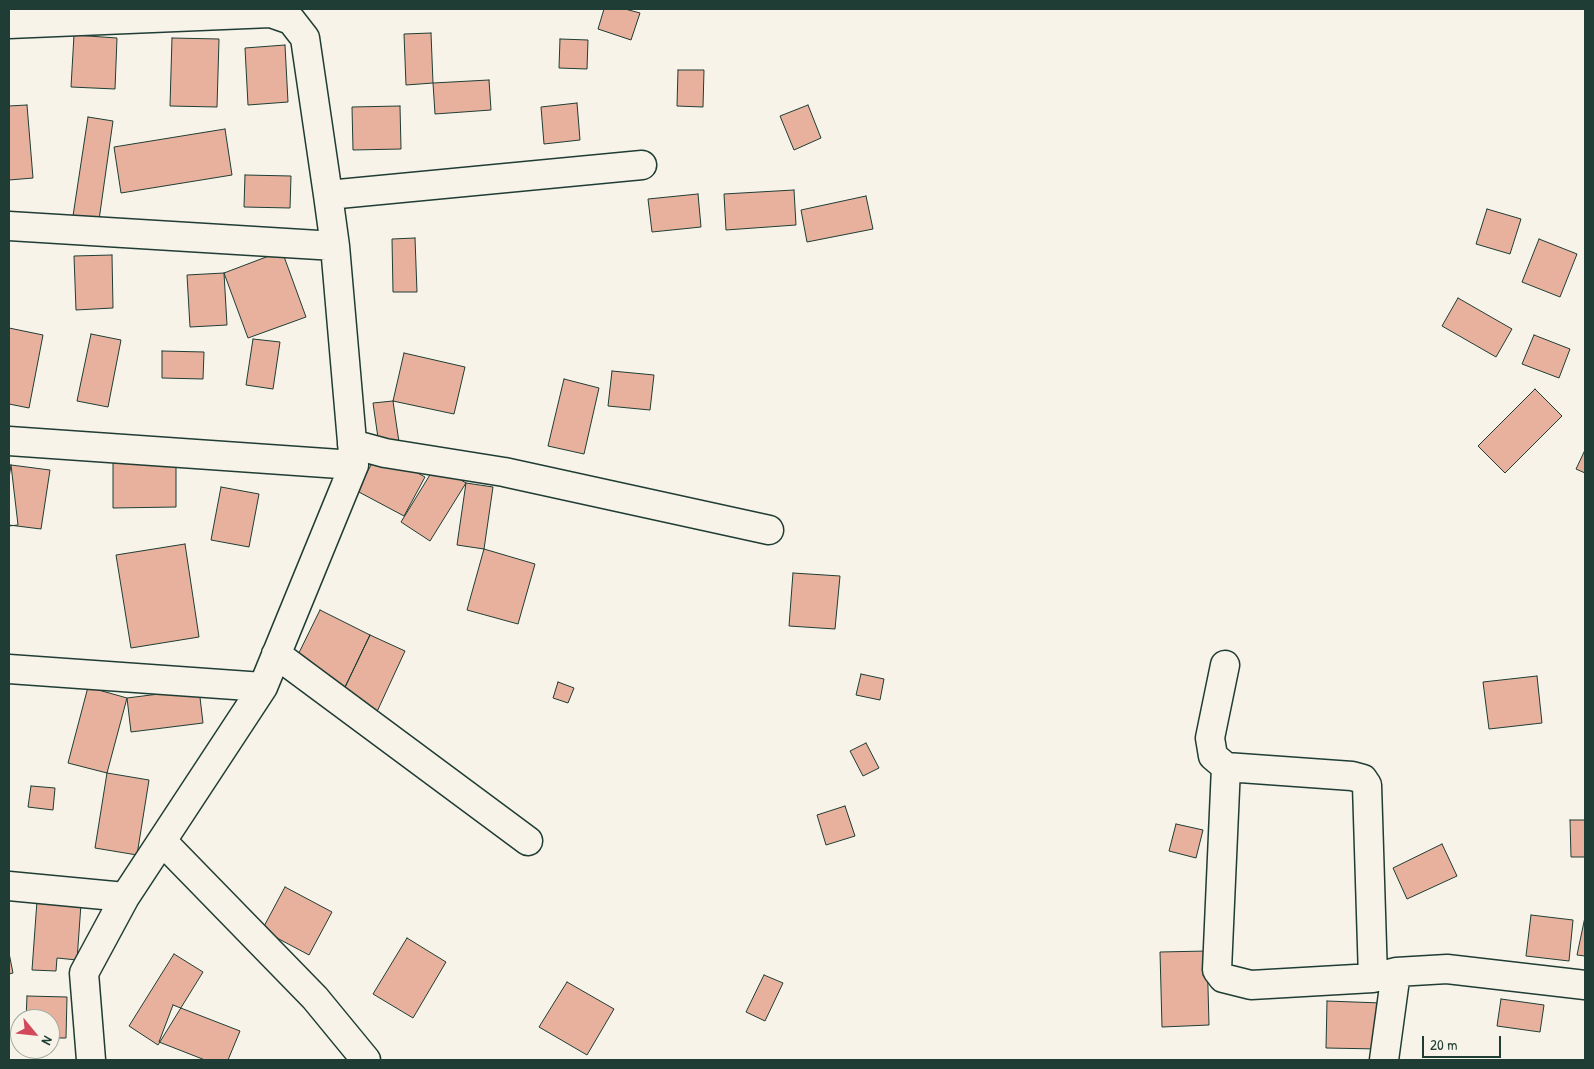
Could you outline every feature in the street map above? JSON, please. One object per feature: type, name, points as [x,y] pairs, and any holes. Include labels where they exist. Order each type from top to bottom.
[{"type":"street","points":[[9,24],[88,14],[271,13],[292,20],[305,38],[328,195],[335,246],[353,454],[263,687],[125,897],[84,973],[91,1060]]},
{"type":"street","points":[[328,195],[642,165]]},
{"type":"street","points":[[9,226],[335,246]]},
{"type":"street","points":[[9,441],[353,454],[385,453],[504,472],[769,530]]},
{"type":"street","points":[[276,654],[528,841]]},
{"type":"street","points":[[1225,665],[1210,738],[1214,756],[1226,767],[1352,776],[1363,779],[1367,785],[1385,975],[1384,1060]]},
{"type":"street","points":[[9,669],[263,687]]},
{"type":"street","points":[[1226,767],[1217,970],[1222,978],[1251,986],[1447,970],[1585,985]]},
{"type":"street","points":[[162,841],[315,998],[366,1060]]},
{"type":"street","points":[[9,886],[125,897]]},
{"type":"building","points":[[604,9],[625,9],[640,13],[631,40],[598,29]]},
{"type":"building","points":[[431,33],[433,83],[406,85],[404,34]]},
{"type":"building","points":[[74,35],[117,38],[115,89],[71,87]]},
{"type":"building","points":[[172,38],[219,39],[217,107],[170,106]]},
{"type":"building","points":[[560,39],[588,40],[587,69],[559,68]]},
{"type":"building","points":[[285,45],[288,102],[248,105],[245,48]]},
{"type":"building","points":[[678,70],[704,70],[703,107],[677,106]]},
{"type":"building","points":[[489,80],[491,110],[435,114],[433,83]]},
{"type":"building","points":[[577,103],[580,140],[544,144],[541,107]]},
{"type":"building","points":[[27,105],[33,178],[9,180],[9,106]]},
{"type":"building","points":[[808,105],[821,138],[794,150],[780,116]]},
{"type":"building","points":[[400,106],[401,149],[353,150],[352,107]]},
{"type":"building","points":[[88,117],[113,121],[99,220],[73,216]]},
{"type":"building","points":[[225,129],[232,175],[121,193],[114,147]]},
{"type":"building","points":[[245,175],[291,176],[290,208],[244,207]]},
{"type":"building","points":[[794,190],[796,225],[726,230],[724,194]]},
{"type":"building","points":[[698,194],[701,227],[652,232],[648,199]]},
{"type":"building","points":[[866,196],[873,229],[807,242],[801,210]]},
{"type":"building","points":[[1487,209],[1521,219],[1510,254],[1476,244]]},
{"type":"building","points":[[415,238],[417,292],[393,292],[392,239]]},
{"type":"building","points":[[1539,239],[1577,254],[1560,297],[1522,282]]},
{"type":"building","points":[[282,251],[306,317],[248,338],[224,273]]},
{"type":"building","points":[[112,255],[113,308],[76,310],[74,256]]},
{"type":"building","points":[[224,273],[227,325],[190,327],[187,275]]},
{"type":"building","points":[[1458,298],[1512,329],[1496,357],[1442,326]]},
{"type":"building","points":[[9,328],[43,335],[29,408],[9,404]]},
{"type":"building","points":[[91,334],[121,340],[108,407],[77,401]]},
{"type":"building","points":[[1534,335],[1570,349],[1559,378],[1522,364]]},
{"type":"building","points":[[253,339],[280,342],[273,389],[246,385]]},
{"type":"building","points":[[162,351],[204,352],[203,379],[162,378]]},
{"type":"building","points":[[404,353],[465,367],[454,414],[393,401]]},
{"type":"building","points":[[612,371],[654,375],[650,410],[608,406]]},
{"type":"building","points":[[564,379],[599,388],[584,454],[548,446]]},
{"type":"building","points":[[1535,389],[1562,416],[1505,473],[1478,446]]},
{"type":"building","points":[[393,401],[399,442],[379,445],[373,403]]},
{"type":"building","points":[[1585,450],[1585,473],[1576,469]]},
{"type":"building","points":[[378,452],[425,477],[404,516],[357,491]]},
{"type":"building","points":[[176,458],[176,507],[113,508],[113,459]]},
{"type":"building","points":[[9,465],[11,465],[18,525],[9,526]]},
{"type":"building","points":[[11,465],[50,470],[41,529],[9,525],[9,478]]},
{"type":"building","points":[[436,465],[466,483],[430,541],[401,522]]},
{"type":"building","points":[[466,483],[493,487],[484,549],[457,545]]},
{"type":"building","points":[[221,487],[259,494],[249,547],[211,540]]},
{"type":"building","points":[[185,544],[199,637],[131,648],[116,555]]},
{"type":"building","points":[[484,549],[535,564],[518,624],[467,610]]},
{"type":"building","points":[[793,573],[840,576],[835,629],[789,626]]},
{"type":"building","points":[[320,610],[370,635],[344,689],[293,665]]},
{"type":"building","points":[[370,635],[405,651],[375,716],[339,700]]},
{"type":"building","points":[[861,674],[884,679],[880,700],[856,695]]},
{"type":"building","points":[[1537,676],[1542,723],[1489,729],[1483,682]]},
{"type":"building","points":[[558,682],[574,688],[568,703],[553,698]]},
{"type":"building","points":[[88,687],[127,698],[107,773],[68,763]]},
{"type":"building","points":[[199,689],[203,723],[131,732],[127,698]]},
{"type":"building","points":[[866,743],[879,768],[863,776],[850,751]]},
{"type":"building","points":[[107,773],[149,780],[137,855],[95,848]]},
{"type":"building","points":[[31,786],[55,788],[53,810],[28,807]]},
{"type":"building","points":[[845,806],[855,836],[826,845],[817,815]]},
{"type":"building","points":[[1570,820],[1585,820],[1585,857],[1571,857]]},
{"type":"building","points":[[1176,824],[1203,830],[1196,858],[1169,851]]},
{"type":"building","points":[[1442,844],[1457,876],[1407,899],[1393,868]]},
{"type":"building","points":[[285,887],[332,912],[309,955],[262,930]]},
{"type":"building","points":[[37,901],[81,904],[77,960],[57,958],[56,971],[32,970]]},
{"type":"building","points":[[1531,915],[1573,920],[1569,961],[1526,956]]},
{"type":"building","points":[[1585,917],[1585,956],[1577,955]]},
{"type":"building","points":[[407,938],[446,962],[413,1018],[373,994]]},
{"type":"building","points":[[1207,951],[1209,1025],[1162,1027],[1160,952]]},
{"type":"building","points":[[9,953],[13,973],[9,974]]},
{"type":"building","points":[[174,954],[203,972],[158,1045],[129,1026]]},
{"type":"building","points":[[764,975],[783,983],[765,1021],[746,1012]]},
{"type":"building","points":[[567,982],[614,1009],[587,1055],[539,1027]]},
{"type":"building","points":[[27,996],[67,997],[66,1038],[60,1038],[60,1009],[26,1009]]},
{"type":"building","points":[[1501,999],[1544,1005],[1540,1032],[1497,1026]]},
{"type":"building","points":[[1327,1001],[1381,1003],[1379,1049],[1326,1048]]},
{"type":"building","points":[[173,1005],[240,1031],[228,1060],[205,1060],[159,1042]]}]
